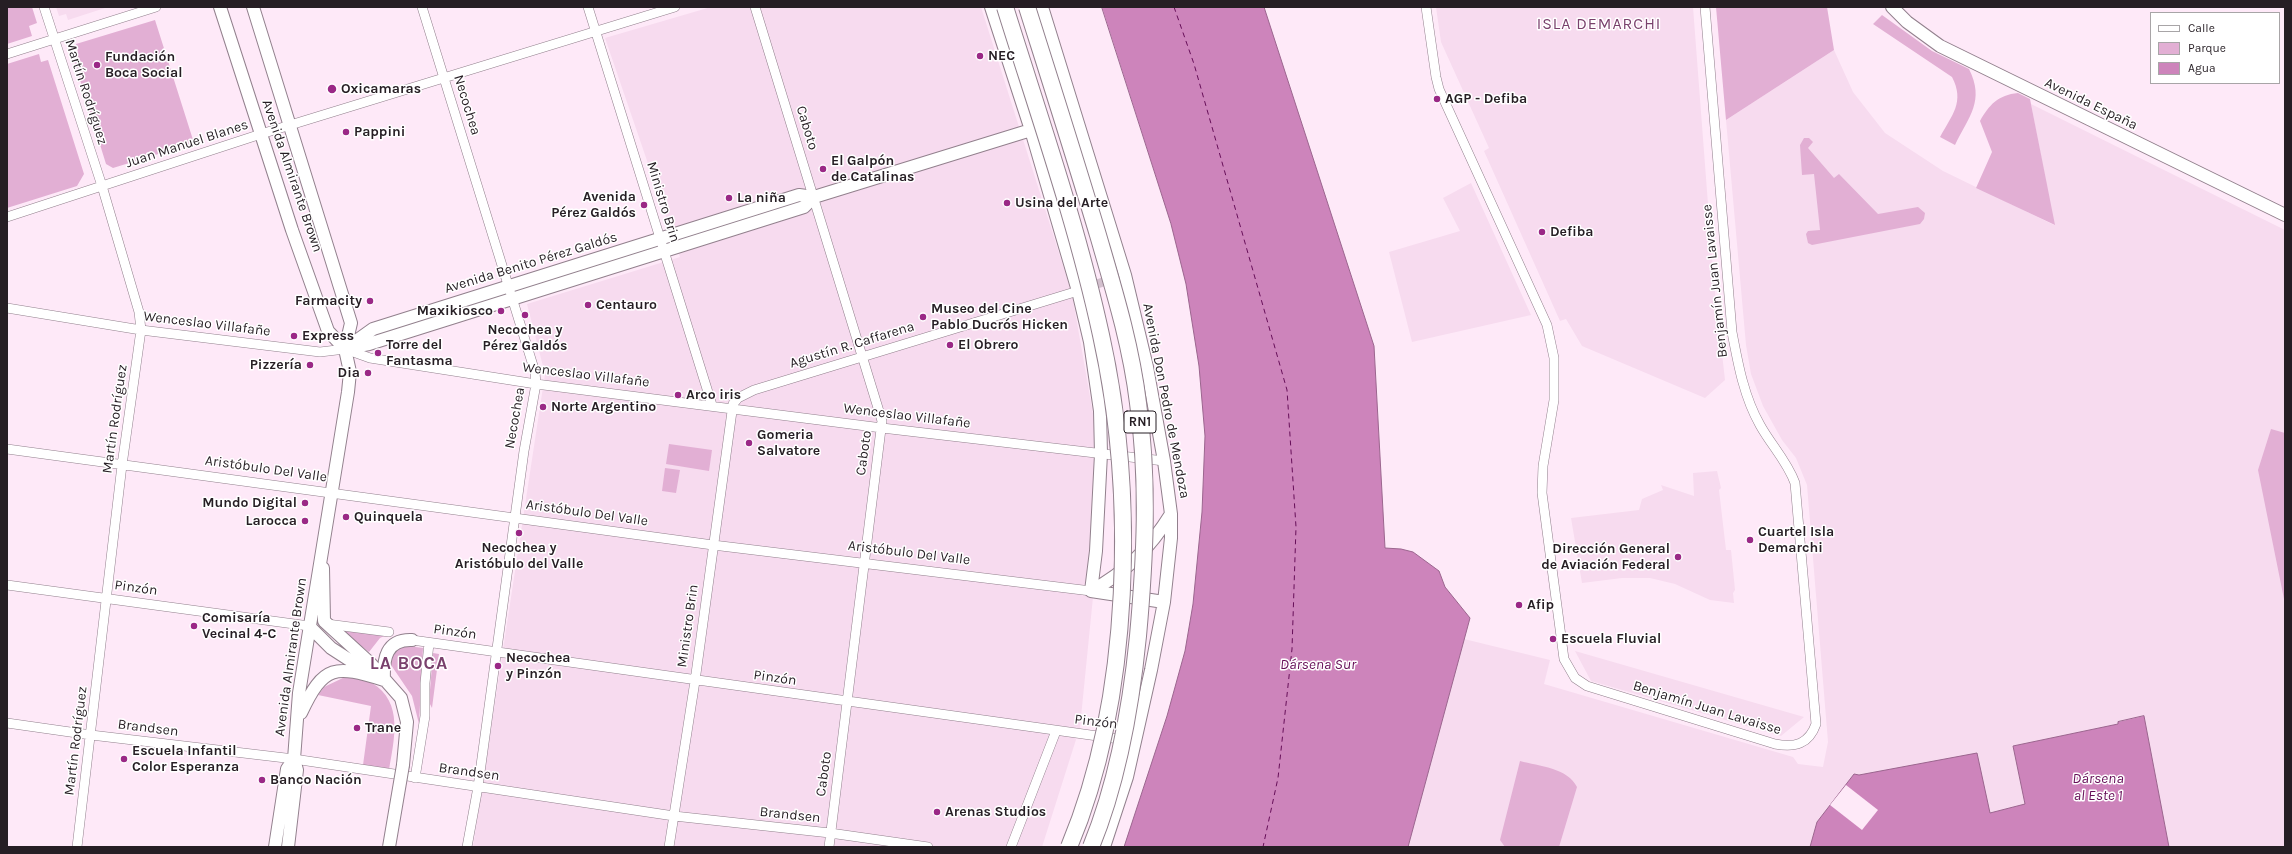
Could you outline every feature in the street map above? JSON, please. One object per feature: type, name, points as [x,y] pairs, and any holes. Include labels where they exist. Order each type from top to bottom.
[{"type":"highway","name":"RN1","points":[[1005,7],[1078,244],[1095,308],[1107,366],[1120,480],[1120,602],[1112,681],[1098,757],[1083,808],[1069,847]]},
{"type":"highway","name":"RN1","points":[[1027,7],[1082,183],[1119,311],[1132,368],[1142,437],[1146,520],[1136,654],[1117,762],[1108,800],[1091,847]]},
{"type":"main road","name":"Avenida Almirante Brown","points":[[220,7],[292,230],[328,332],[345,349]]},
{"type":"main road","name":"Avenida Almirante Brown","points":[[253,7],[351,323],[345,349],[350,372],[322,560],[318,573],[299,693],[294,759],[297,770],[288,847]]},
{"type":"main road","points":[[991,7],[1031,130],[1078,291],[1096,374],[1100,411],[1101,454],[1096,551],[1091,591]]},
{"type":"main road","name":"Avenida Don Pedro de Mendoza","points":[[1042,7],[1125,275],[1147,367],[1164,461],[1171,514],[1170,564],[1164,602],[1136,741],[1127,777],[1104,847]]},
{"type":"main road","name":"Avenida España","points":[[1892,7],[1907,22],[1940,46],[2285,215]]},
{"type":"main road","name":"Avenida Benito Pérez Galdós","points":[[345,349],[373,329],[507,286],[800,195],[814,197],[1031,130]]},
{"type":"main road","name":"Avenida Benito Pérez Galdós","points":[[345,349],[369,344],[511,298],[664,253],[804,207],[814,197]]},
{"type":"main road","points":[[1091,591],[1111,580],[1140,556],[1159,533],[1171,514]]},
{"type":"main road","name":"Avenida Almirante Brown","points":[[322,560],[325,574],[323,617],[327,624]]},
{"type":"main road","name":"Aristóbulo Del Valle","points":[[1091,591],[1164,602]]},
{"type":"main road","points":[[327,624],[370,664],[400,698],[407,714],[403,765],[389,847]]},
{"type":"main road","points":[[309,626],[340,655],[384,680]]},
{"type":"main road","points":[[384,680],[384,661],[389,648],[398,642],[412,640]]},
{"type":"main road","points":[[298,718],[316,684],[332,672],[342,670],[356,671],[384,680]]},
{"type":"main road","name":"Avenida Almirante Brown","points":[[276,847],[287,769],[294,759]]},
{"type":"main road","name":"Avenida Don Pedro de Mendoza","points":[[1094,847],[1116,807]]},
{"type":"street","name":"Martín Rodríguez","points":[[44,7],[102,186],[139,312],[141,330],[122,465],[77,847]]},
{"type":"street","points":[[7,54],[156,7]]},
{"type":"street","name":"Necochea","points":[[422,7],[507,286],[535,368],[536,384],[515,518],[478,787],[467,847]]},
{"type":"street","name":"Ministro Brin","points":[[588,7],[712,405]]},
{"type":"street","name":"Juan Manuel Blanes","points":[[7,217],[261,134],[289,127],[675,7]]},
{"type":"street","name":"Caboto","points":[[755,7],[863,356],[881,418],[882,428],[863,563],[848,702],[829,847]]},
{"type":"street","name":"Benjamín Juan Lavaisse","points":[[1426,7],[1439,89],[1547,325],[1552,344],[1554,400],[1541,478],[1560,638],[1567,666],[1575,678],[1587,686],[1775,744],[1793,746],[1808,739],[1816,724],[1795,483],[1784,460],[1760,426],[1746,391],[1738,365],[1732,332],[1705,7]]},
{"type":"street","name":"Agustín R. Caffarena","points":[[731,408],[738,398],[754,390],[1078,291]]},
{"type":"street","name":"Wenceslao Villafañe","points":[[7,308],[141,330],[320,352],[345,349],[370,358],[536,384],[712,405],[882,428],[1164,461]]},
{"type":"street","name":"Ministro Brin","points":[[669,847],[695,681],[731,408]]},
{"type":"street","name":"Aristóbulo Del Valle","points":[[7,449],[713,545],[1091,591]]},
{"type":"street","name":"Pinzón","points":[[7,585],[309,626]]},
{"type":"street","points":[[327,624],[389,632]]},
{"type":"street","name":"Pinzón","points":[[412,640],[695,681],[1136,741]]},
{"type":"street","points":[[414,778],[425,716],[425,683],[429,642]]},
{"type":"street","name":"Brandsen","points":[[7,723],[91,735],[294,759],[674,816],[830,833],[928,847]]},
{"type":"street","points":[[1011,847],[1056,731]]},
{"type":"shaded area","points":[[56,7],[108,7],[68,20],[66,14],[59,16]]},
{"type":"shaded area","points":[[711,7],[981,7],[1072,294],[1099,448],[1093,597],[1080,727],[1042,847],[473,847],[545,374],[527,304],[680,257],[605,38]]},
{"type":"shaded area","name":"Defiba","points":[[1436,7],[1693,7],[1714,283],[1725,380],[1705,398],[1582,346],[1566,319],[1560,321],[1484,151],[1489,148],[1441,42]]},
{"type":"shaded area","points":[[1834,50],[1853,92],[1885,133],[1943,171],[2054,225],[2031,104],[2285,230],[2285,847],[2169,847],[2144,717],[2118,722],[2118,724],[2013,746],[2025,804],[1990,813],[1854,774],[1817,822],[1810,847],[1408,847],[1464,639],[1550,660],[1544,684],[1793,757],[1798,764],[1823,767],[1828,742],[1807,485],[1796,458],[1782,440],[1763,406],[1751,374],[1746,345],[1726,120]]},
{"type":"shaded area","points":[[1471,183],[1531,315],[1412,342],[1389,252],[1460,231],[1443,198]]},
{"type":"shaded area","points":[[1717,471],[1721,488],[1719,490],[1726,550],[1731,550],[1735,590],[1733,593],[1734,603],[1710,600],[1675,584],[1650,578],[1622,578],[1582,583],[1571,518],[1639,510],[1642,499],[1663,490],[1661,485],[1694,496],[1693,473]]},
{"type":"shaded area","points":[[1575,651],[1804,717],[1781,736],[1591,681]]},
{"type":"green space","points":[[7,7],[32,7],[37,23],[29,26],[32,36],[7,44]]},
{"type":"green space","points":[[1716,7],[1827,7],[1834,50],[1726,120]]},
{"type":"green space","points":[[1882,15],[1932,51],[1969,69],[1974,80],[1976,90],[1975,99],[1970,117],[1955,145],[1940,137],[1952,115],[1957,101],[1956,86],[1952,77],[1873,24]]},
{"type":"green space","points":[[155,20],[194,143],[113,168],[106,164],[72,54],[78,52],[76,44]]},
{"type":"green space","points":[[39,54],[41,62],[48,60],[84,174],[77,186],[7,208],[7,64]]},
{"type":"green space","points":[[2018,93],[2030,99],[2055,225],[1976,188],[1992,152],[1980,121],[1987,110],[1995,102],[2005,96]]},
{"type":"green space","points":[[1804,138],[1809,138],[1813,142],[1808,148],[1834,178],[1839,174],[1878,214],[1918,207],[1925,213],[1924,219],[1920,224],[1812,245],[1808,243],[1806,234],[1808,231],[1820,230],[1814,174],[1802,175],[1800,145]]},
{"type":"green space","points":[[2271,429],[2285,433],[2285,604],[2258,470]]},
{"type":"green space","points":[[669,444],[712,450],[709,471],[666,464]]},
{"type":"green space","points":[[665,468],[680,470],[676,493],[662,491]]},
{"type":"green space","points":[[340,630],[386,635],[380,638],[369,652]]},
{"type":"green space","points":[[401,645],[423,648],[419,724],[412,696],[389,662],[390,655]]},
{"type":"green space","points":[[433,653],[439,654],[432,708],[429,702]]},
{"type":"green space","points":[[345,677],[372,683],[382,691],[389,700],[393,711],[394,734],[389,770],[363,765],[371,706],[318,695],[324,687]]},
{"type":"green space","points":[[1520,761],[1544,766],[1560,772],[1573,781],[1577,787],[1559,847],[1505,847],[1500,840]]},
{"type":"water","name":"Dársena Sur","points":[[1102,7],[1264,7],[1374,346],[1385,548],[1401,549],[1413,552],[1439,571],[1445,587],[1470,618],[1408,847],[1124,847],[1167,716],[1185,651],[1193,604],[1202,512],[1205,436],[1199,366],[1186,284],[1171,224]]},
{"type":"water","name":"Dársena al Este 1","points":[[2144,716],[2169,847],[1810,847],[1817,822],[1854,774],[1859,775],[1977,753],[1990,813],[2025,804],[2013,746],[2118,724],[2118,722]]},
{"type":"pier","points":[[1846,785],[1878,810],[1862,830],[1830,805]]},
{"type":"ferry route","points":[[1174,7],[1194,64],[1287,390],[1296,527],[1292,649],[1278,778],[1263,847]]},
{"type":"tunnel","points":[[1085,288],[1115,278]]},
{"type":"place","name":"NEC","points":[[980,56]]},
{"type":"place","name":"Fundación Boca Social","points":[[97,65]]},
{"type":"place","name":"Oxicamaras","points":[[332,89]]},
{"type":"place","name":"AGP - Defiba","points":[[1437,99]]},
{"type":"place","name":"Pappini","points":[[346,132]]},
{"type":"place","name":"El Galpón de Catalinas","points":[[823,169]]},
{"type":"place","name":"La niña","points":[[729,198]]},
{"type":"place","name":"Usina del Arte","points":[[1007,203]]},
{"type":"place","name":"Avenida Pérez Galdós","points":[[644,205]]},
{"type":"place","name":"Defiba","points":[[1542,232]]},
{"type":"place","name":"Farmacity","points":[[370,301]]},
{"type":"place","name":"Centauro","points":[[588,305]]},
{"type":"place","name":"Maxikiosco","points":[[501,311]]},
{"type":"place","name":"Necochea y Pérez Galdós","points":[[525,315]]},
{"type":"place","name":"Museo del Cine Pablo Ducrós Hicken","points":[[923,317]]},
{"type":"place","name":"Express","points":[[294,336]]},
{"type":"place","name":"El Obrero","points":[[950,345]]},
{"type":"place","name":"Torre del Fantasma","points":[[378,353]]},
{"type":"place","name":"Pizzería","points":[[310,365]]},
{"type":"place","name":"Dia","points":[[368,373]]},
{"type":"place","name":"Arco iris","points":[[678,395]]},
{"type":"place","name":"Norte Argentino","points":[[543,407]]},
{"type":"place","name":"Gomeria Salvatore","points":[[749,443]]},
{"type":"place","name":"Mundo Digital","points":[[305,503]]},
{"type":"place","name":"Quinquela","points":[[346,517]]},
{"type":"place","name":"Larocca","points":[[305,521]]},
{"type":"place","name":"Necochea y Aristóbulo del Valle","points":[[519,533]]},
{"type":"place","name":"Cuartel Isla Demarchi","points":[[1750,540]]},
{"type":"place","name":"Dirección General de Aviación Federal","points":[[1678,557]]},
{"type":"place","name":"Afip","points":[[1519,605]]},
{"type":"place","name":"Comisaría Vecinal 4-C","points":[[194,626]]},
{"type":"place","name":"Escuela Fluvial","points":[[1553,639]]},
{"type":"place","name":"Necochea y Pinzón","points":[[498,666]]},
{"type":"place","name":"Trane","points":[[357,728]]},
{"type":"place","name":"Escuela Infantil Color Esperanza","points":[[124,759]]},
{"type":"place","name":"Banco Nación","points":[[262,780]]},
{"type":"place","name":"Arenas Studios","points":[[937,812]]},
{"type":"district","name":"ISLA DEMARCHI","points":[[1599,24]]},
{"type":"district","name":"LA BOCA","points":[[409,664]]}]
